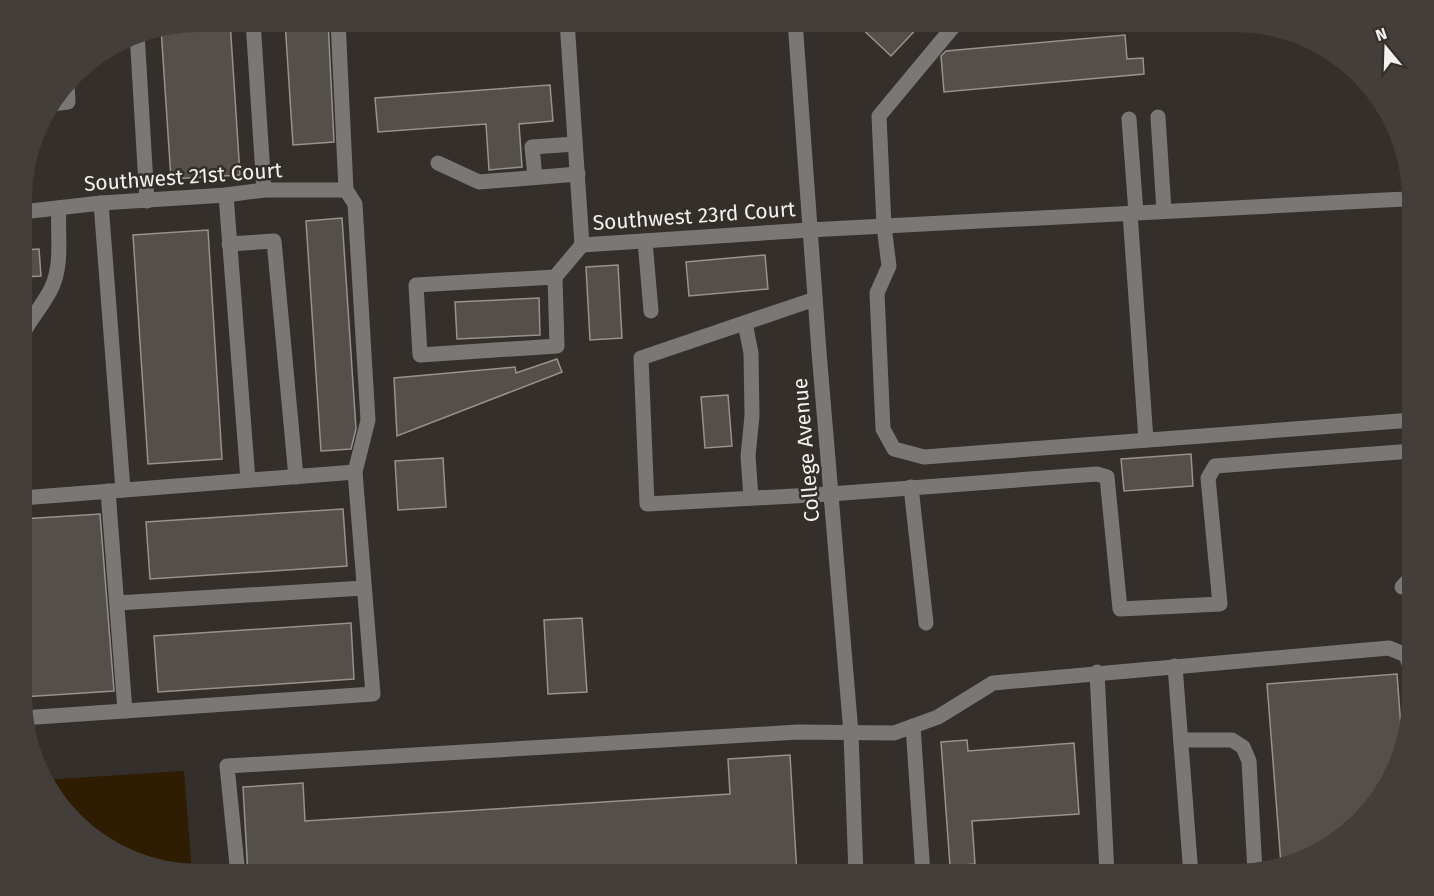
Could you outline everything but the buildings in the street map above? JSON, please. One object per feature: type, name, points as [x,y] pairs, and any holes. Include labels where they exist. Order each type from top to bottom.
[{"type":"street","name":"College Avenue","points":[[796,31],[809,230],[851,732],[856,864]]},
{"type":"street","points":[[950,31],[879,117],[884,226],[889,266],[877,292],[881,395],[883,429],[894,449],[924,457],[1402,421]]},
{"type":"street","points":[[254,32],[264,190]]},
{"type":"street","points":[[33,717],[373,694],[355,472],[368,420],[355,204],[346,190],[339,32]]},
{"type":"street","points":[[555,277],[416,285],[420,355],[557,345],[555,277],[582,245],[568,32]]},
{"type":"street","points":[[138,43],[147,201]]},
{"type":"street","points":[[1158,117],[1164,212]]},
{"type":"street","points":[[1129,119],[1146,440]]},
{"type":"street","points":[[535,177],[532,147],[575,144]]},
{"type":"street","points":[[438,163],[479,182],[578,174]]},
{"type":"street","name":"Southwest 21st Court","points":[[31,211],[264,190],[346,190]]},
{"type":"street","points":[[226,195],[248,480]]},
{"type":"street","name":"Southwest 23rd Court","points":[[582,245],[809,230],[1402,199]]},
{"type":"street","points":[[101,203],[116,491],[117,603],[125,711]]},
{"type":"street","points":[[31,320],[52,286],[60,255],[59,208]]},
{"type":"street","points":[[229,244],[274,241],[296,477]]},
{"type":"street","points":[[645,241],[651,311]]},
{"type":"street","points":[[815,299],[641,358],[647,504],[830,494],[1097,474],[1107,477],[1120,609],[1220,604],[1208,478],[1215,466],[1402,452]]},
{"type":"street","points":[[745,323],[751,353],[752,416],[748,456],[751,498]]},
{"type":"street","points":[[31,497],[355,472]]},
{"type":"street","points":[[911,487],[926,623]]},
{"type":"street","points":[[117,603],[364,588]]},
{"type":"street","points":[[237,864],[227,766],[798,732],[894,733],[938,717],[993,683],[1097,672],[1389,648],[1402,653]]},
{"type":"street","points":[[1175,666],[1190,864]]},
{"type":"street","points":[[1097,672],[1106,864]]},
{"type":"street","points":[[913,726],[921,864]]},
{"type":"street","points":[[1181,740],[1232,740],[1243,747],[1249,761],[1255,863]]},
{"type":"shaded area","points":[[184,771],[191,864],[176,863],[145,856],[124,847],[80,816],[53,779]]}]
